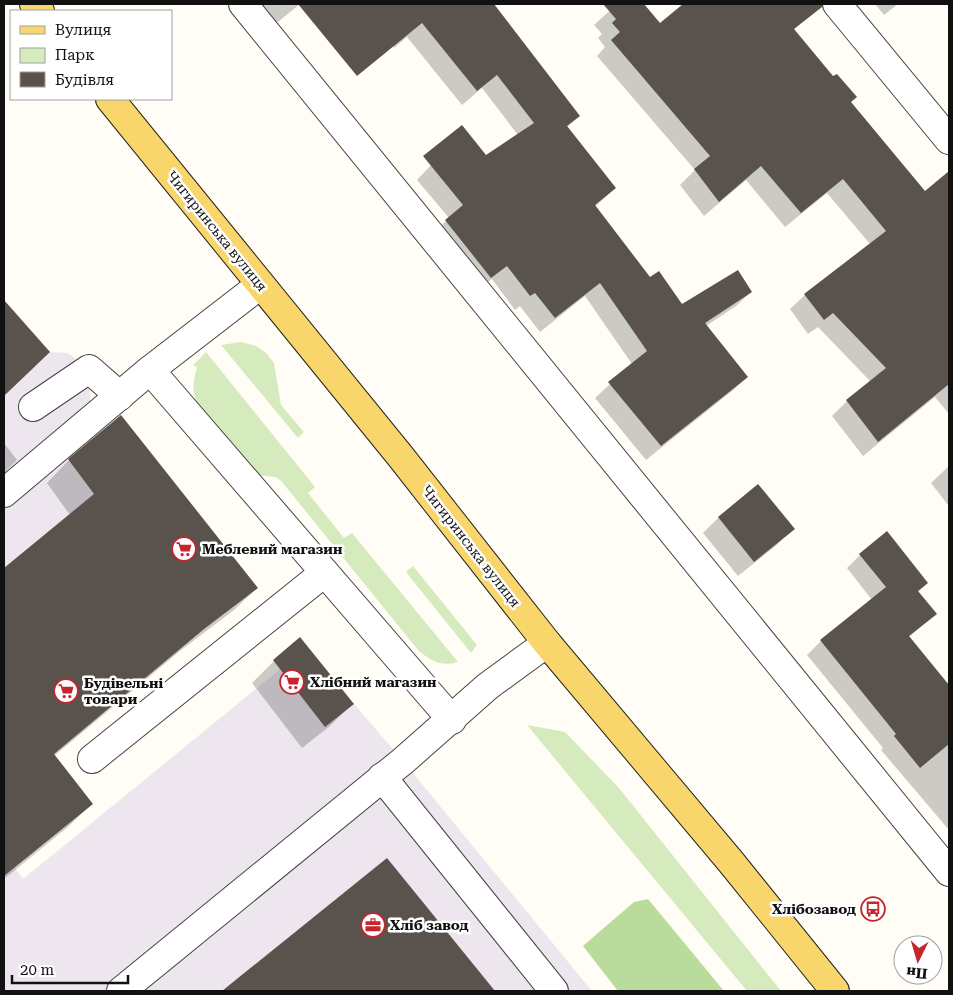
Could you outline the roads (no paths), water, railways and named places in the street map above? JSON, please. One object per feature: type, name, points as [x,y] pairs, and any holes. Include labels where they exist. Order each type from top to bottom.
[{"type":"main road","name":"Чигиринська вулиця","points":[[111,100],[401,457],[547,643],[731,862],[835,991]]},
{"type":"street","points":[[243,4],[949,872]]},
{"type":"street","points":[[837,4],[949,140]]},
{"type":"street","points":[[4,492],[150,370],[260,285]]},
{"type":"street","points":[[33,407],[88,369],[120,396]]},
{"type":"street","points":[[150,370],[452,720]]},
{"type":"street","points":[[92,758],[324,573]]},
{"type":"street","points":[[121,991],[452,720],[488,686],[547,643]]},
{"type":"street","points":[[382,777],[554,991]]},
{"type":"place","name":"Меблевий магазин","points":[[184,549]]},
{"type":"place","name":"Хлібний магазин","points":[[292,682]]},
{"type":"place","name":"Будівельні товари","points":[[66,691]]},
{"type":"place","name":"Хлібозавод","points":[[873,909]]},
{"type":"place","name":"Хліб завод","points":[[373,925]]}]
